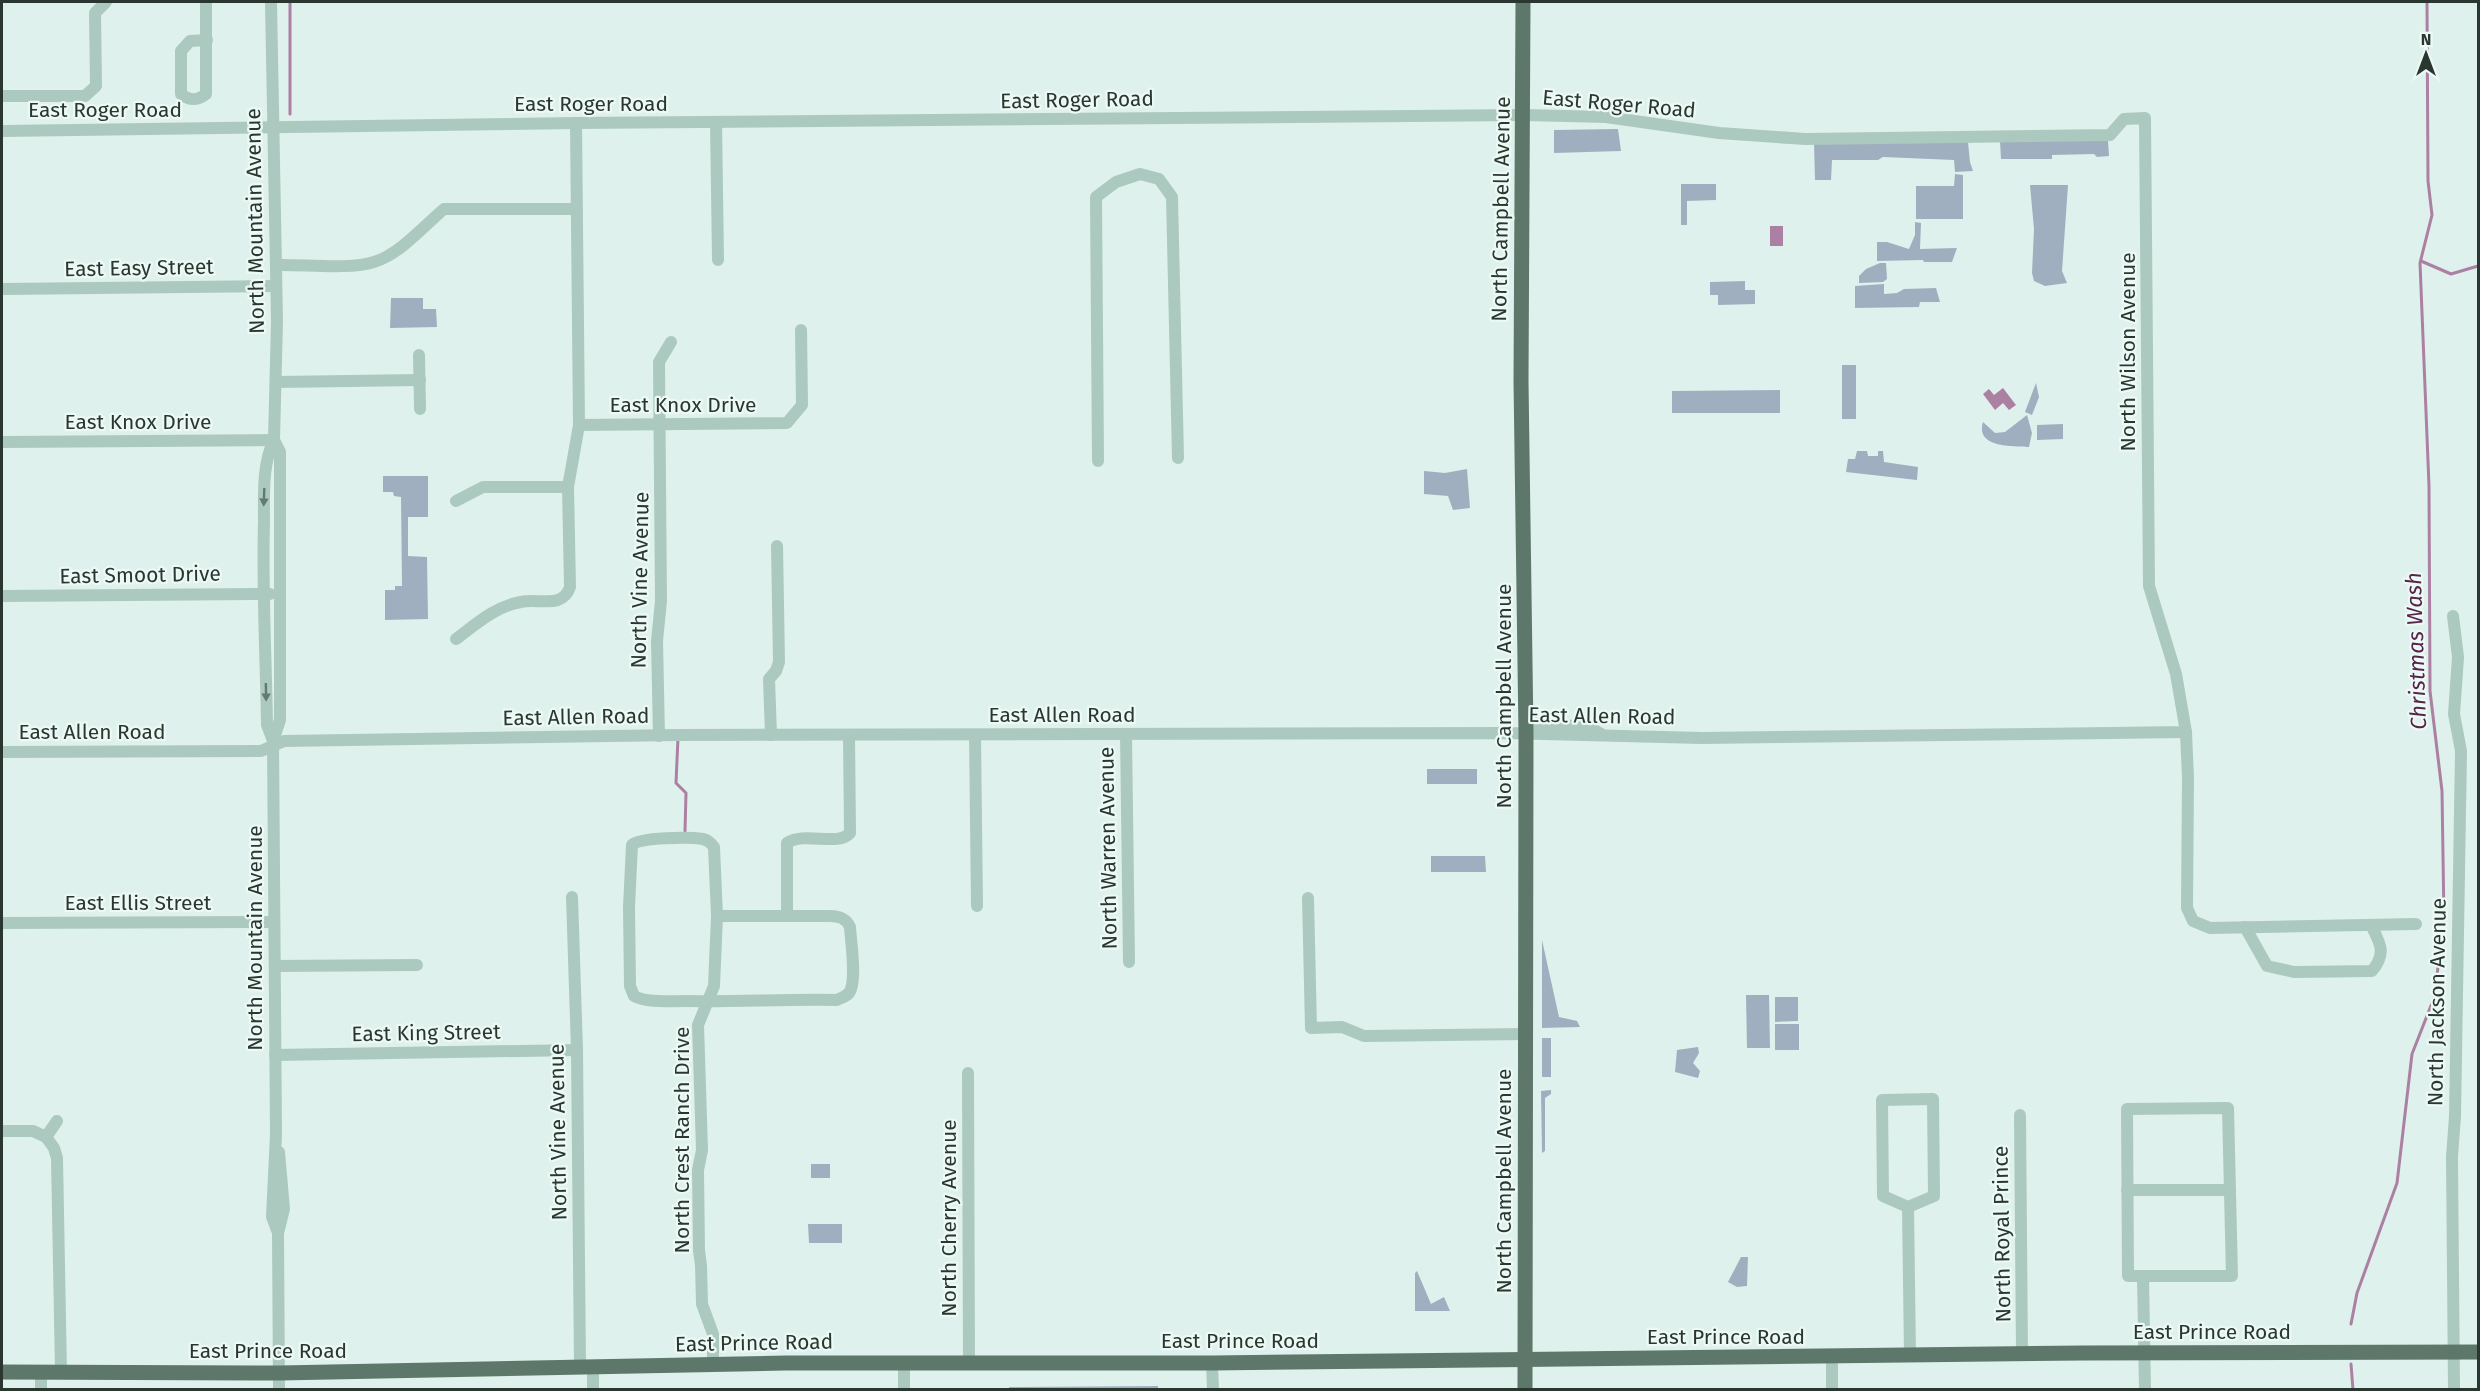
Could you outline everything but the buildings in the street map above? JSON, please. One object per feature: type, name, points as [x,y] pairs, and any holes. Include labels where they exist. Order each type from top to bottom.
[{"type":"main road","name":"North Campbell Avenue","points":[[1524,2],[1521,381],[1526,701],[1525,1389]]},
{"type":"main road","name":"East Prince Road","points":[[2,1372],[279,1373],[713,1364],[1212,1363],[2022,1354],[2478,1352]]},
{"type":"street","points":[[2,96],[85,96],[96,86],[95,13],[106,2]]},
{"type":"street","points":[[206,2],[207,40],[206,94],[199,99],[188,99],[181,94],[181,51],[190,40],[207,40]]},
{"type":"street","name":"North Mountain Avenue","points":[[271,2],[276,382],[274,440],[269,451],[264,490],[264,594],[267,725],[273,743]]},
{"type":"street","name":"East Roger Road","points":[[2,130],[1524,115],[1606,117],[1719,133],[1805,139],[2110,135],[2124,119],[2145,118]]},
{"type":"street","name":"North Wilson Avenue","points":[[2145,118],[2149,586],[2176,674],[2186,732],[2187,908],[2193,921],[2210,928],[2416,924]]},
{"type":"street","points":[[717,122],[718,260]]},
{"type":"street","points":[[456,639],[491,614],[508,606],[522,602],[560,600],[567,595],[570,587],[568,487],[579,425],[576,123]]},
{"type":"street","points":[[1098,461],[1096,197],[1116,182],[1140,174],[1159,179],[1172,197],[1178,458]]},
{"type":"street","points":[[276,265],[374,262],[398,249],[444,209],[576,209]]},
{"type":"street","name":"East Easy Street","points":[[2,289],[276,286]]},
{"type":"street","name":"East Knox Drive","points":[[579,425],[787,423],[802,405],[801,330]]},
{"type":"street","name":"North Vine Avenue","points":[[659,736],[657,641],[661,601],[660,362],[671,342]]},
{"type":"street","points":[[419,355],[420,409]]},
{"type":"street","points":[[276,382],[420,380]]},
{"type":"street","name":"North Mountain Avenue","points":[[274,440],[280,452],[280,720],[273,743],[276,1134],[282,1169],[284,1209],[278,1233],[279,1389]]},
{"type":"street","name":"East Knox Drive","points":[[2,442],[274,440]]},
{"type":"street","points":[[456,501],[483,487],[568,487]]},
{"type":"street","points":[[771,735],[769,679],[779,662],[777,546]]},
{"type":"street","name":"East Smoot Drive","points":[[2,596],[279,594]]},
{"type":"street","name":"North Jackson Avenue","points":[[2453,616],[2458,657],[2454,714],[2461,751],[2455,1116],[2452,1157],[2454,1389]]},
{"type":"street","points":[[265,640],[280,640]]},
{"type":"street","points":[[1526,701],[1529,714],[1539,725],[1587,726],[1601,734]]},
{"type":"street","name":"East Allen Road","points":[[2,752],[261,751],[273,743],[284,741],[659,736],[1526,733],[1702,738],[2186,732]]},
{"type":"street","name":"North Warren Avenue","points":[[1126,734],[1129,962]]},
{"type":"street","points":[[787,915],[787,843],[796,838],[843,838],[850,833],[849,735]]},
{"type":"street","points":[[975,735],[977,906]]},
{"type":"street","name":"North Crest Ranch Drive","points":[[707,1002],[640,999],[631,991],[629,907],[632,845],[642,840],[699,839],[710,842],[714,847],[717,916],[714,986],[698,1025],[702,1150],[699,1170],[699,1251],[702,1304],[713,1334],[713,1364]]},
{"type":"street","name":"North Vine Avenue","points":[[572,897],[586,1367],[593,1389]]},
{"type":"street","points":[[1308,898],[1311,1028],[1342,1027],[1364,1036],[1526,1034]]},
{"type":"street","points":[[707,1002],[837,1000],[846,996],[851,990],[848,921],[834,916],[717,916]]},
{"type":"street","name":"East Ellis Street","points":[[2,923],[274,922]]},
{"type":"street","points":[[2245,927],[2267,966],[2294,972],[2372,971],[2380,960],[2381,945],[2371,925]]},
{"type":"street","points":[[275,966],[417,965]]},
{"type":"street","name":"East King Street","points":[[275,1055],[577,1050]]},
{"type":"street","name":"North Cherry Avenue","points":[[968,1073],[969,1364]]},
{"type":"street","points":[[1933,1099],[1934,1196],[1908,1207],[1883,1196],[1882,1100],[1933,1099]]},
{"type":"street","points":[[2228,1108],[2230,1190],[2232,1276],[2128,1276],[2127,1109],[2228,1108]]},
{"type":"street","name":"North Royal Prince","points":[[2020,1115],[2022,1354]]},
{"type":"street","points":[[46,1137],[57,1121]]},
{"type":"street","points":[[2,1131],[33,1131],[46,1137],[54,1148],[57,1158],[61,1372]]},
{"type":"street","points":[[2127,1190],[2230,1190]]},
{"type":"street","points":[[1908,1207],[1910,1356]]},
{"type":"street","points":[[2143,1276],[2145,1389]]},
{"type":"street","points":[[1832,1357],[1832,1389]]},
{"type":"street","points":[[1212,1363],[1213,1389]]},
{"type":"street","points":[[904,1364],[904,1389]]},
{"type":"street","points":[[41,1372],[41,1389]]},
{"type":"shaded area","points":[[1618,129],[1621,151],[1554,153],[1554,130]]},
{"type":"shaded area","points":[[2000,141],[2108,141],[2109,156],[2052,155],[2052,159],[2001,159]]},
{"type":"shaded area","points":[[1968,142],[1973,171],[1955,172],[1954,160],[1883,157],[1878,160],[1832,160],[1831,180],[1815,180],[1814,143]]},
{"type":"shaded area","points":[[1955,174],[1963,175],[1963,219],[1916,219],[1916,186],[1954,186]]},
{"type":"shaded area","points":[[1681,184],[1716,184],[1716,200],[1687,201],[1687,225],[1681,225]]},
{"type":"shaded area","points":[[2030,185],[2068,185],[2062,271],[2067,283],[2045,286],[2034,281],[2032,273],[2034,229]]},
{"type":"shaded area","points":[[1915,222],[1921,223],[1920,249],[1957,248],[1952,262],[1877,261],[1877,242],[1887,242],[1909,249],[1915,235]]},
{"type":"shaded area","points":[[1770,226],[1783,226],[1783,246],[1770,246]]},
{"type":"shaded area","points":[[1886,263],[1887,279],[1883,282],[1859,283],[1859,276],[1866,269]]},
{"type":"shaded area","points":[[1745,281],[1745,290],[1755,290],[1755,304],[1718,305],[1718,295],[1710,295],[1710,282]]},
{"type":"shaded area","points":[[1884,284],[1884,294],[1897,293],[1904,289],[1936,288],[1940,302],[1920,302],[1919,307],[1855,308],[1855,286]]},
{"type":"shaded area","points":[[391,298],[423,298],[423,309],[436,309],[437,327],[390,328]]},
{"type":"shaded area","points":[[1842,365],[1856,365],[1856,419],[1842,419]]},
{"type":"shaded area","points":[[2036,383],[2039,397],[2032,415],[2025,412]]},
{"type":"shaded area","points":[[2003,388],[2016,405],[2009,410],[2003,403],[1995,410],[1983,394],[1989,389],[1994,395]]},
{"type":"shaded area","points":[[1780,390],[1780,413],[1672,413],[1672,391]]},
{"type":"shaded area","points":[[2027,415],[2032,433],[2029,447],[1997,444],[1985,437],[1982,430],[1983,422],[1995,433],[2005,432]]},
{"type":"shaded area","points":[[2063,424],[2063,439],[2037,440],[2037,425]]},
{"type":"shaded area","points":[[1857,451],[1867,451],[1868,456],[1878,456],[1878,451],[1883,451],[1884,462],[1918,467],[1917,480],[1846,472],[1848,459],[1855,459]]},
{"type":"shaded area","points":[[1467,469],[1470,508],[1453,510],[1448,496],[1424,494],[1424,471],[1445,473]]},
{"type":"shaded area","points":[[383,476],[428,476],[428,517],[408,517],[408,556],[427,557],[428,619],[385,620],[385,590],[395,590],[395,586],[402,586],[401,497],[394,496],[393,492],[383,492]]},
{"type":"shaded area","points":[[1427,769],[1477,769],[1477,784],[1427,784]]},
{"type":"shaded area","points":[[1431,856],[1485,856],[1486,872],[1431,872]]},
{"type":"shaded area","points":[[1542,940],[1559,1017],[1577,1021],[1580,1027],[1542,1028]]},
{"type":"shaded area","points":[[1746,995],[1769,995],[1770,1048],[1747,1048]]},
{"type":"shaded area","points":[[1775,997],[1798,997],[1798,1021],[1775,1022]]},
{"type":"shaded area","points":[[1775,1024],[1799,1024],[1799,1050],[1775,1050]]},
{"type":"shaded area","points":[[1542,1038],[1551,1038],[1551,1077],[1542,1077]]},
{"type":"shaded area","points":[[1698,1047],[1699,1053],[1693,1063],[1700,1071],[1698,1078],[1675,1072],[1677,1050]]},
{"type":"shaded area","points":[[1551,1090],[1551,1094],[1545,1098],[1545,1151],[1542,1153],[1541,1091]]},
{"type":"shaded area","points":[[811,1164],[830,1164],[830,1178],[811,1178]]},
{"type":"shaded area","points":[[808,1224],[842,1224],[842,1243],[809,1243]]},
{"type":"shaded area","points":[[1741,1257],[1748,1257],[1747,1286],[1737,1287],[1728,1282]]},
{"type":"shaded area","points":[[1417,1271],[1431,1304],[1444,1297],[1450,1311],[1415,1311],[1415,1273]]},
{"type":"shaded area","points":[[1158,1386],[1158,1390],[1009,1389],[1009,1387]]},
{"type":"waterway","points":[[290,2],[290,114]]},
{"type":"waterway","name":"Christmas Wash","points":[[2351,1324],[2357,1293],[2397,1183],[2412,1054],[2434,998],[2444,921],[2442,791],[2430,691],[2429,486],[2420,263],[2432,215],[2428,181],[2427,2]]},
{"type":"waterway","points":[[2421,261],[2451,274],[2478,266]]},
{"type":"waterway","points":[[678,738],[676,783],[686,793],[685,831]]},
{"type":"waterway","name":"Christmas Wash","points":[[2351,1364],[2353,1390]]}]
